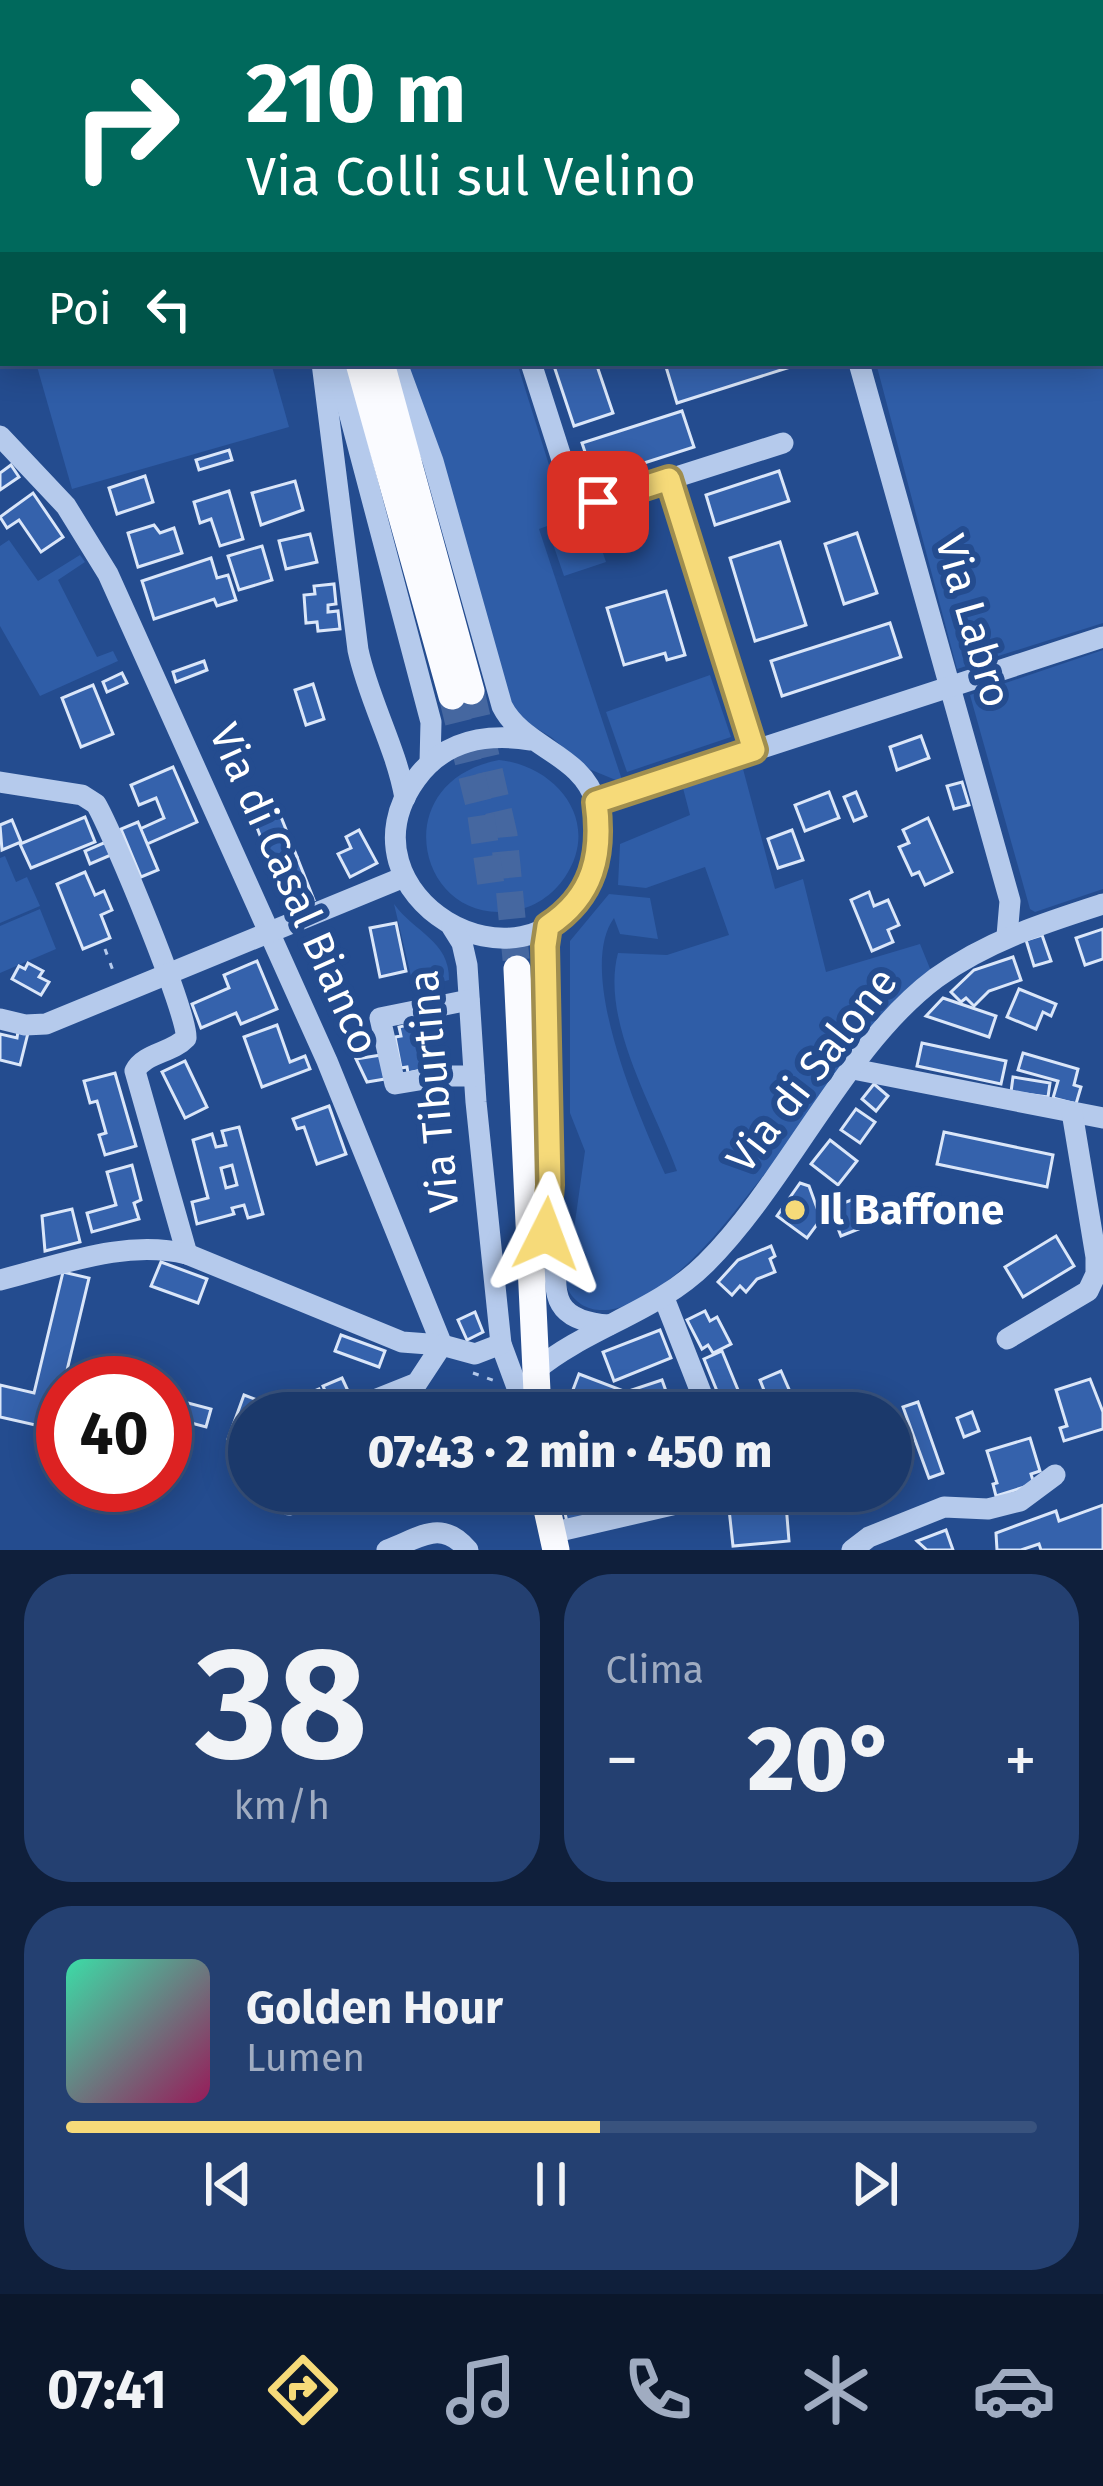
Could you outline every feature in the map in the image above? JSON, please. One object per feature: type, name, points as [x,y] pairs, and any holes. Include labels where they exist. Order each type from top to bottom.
[{"type":"main road","points":[[360,366],[462,694],[382,366]]},
{"type":"main road","name":"Via Tiburtina","points":[[507,970],[533,1307],[525,1391],[507,970]]},
{"type":"main road","points":[[535,1512],[548,1544]]},
{"type":"main road","points":[[545,1512],[548,1544]]},
{"type":"street","points":[[0,1019],[41,1025],[404,877],[397,841],[405,798],[399,769],[368,694],[358,650],[322,366]]},
{"type":"street","points":[[337,366],[431,722],[430,763]]},
{"type":"street","points":[[398,366],[434,461],[502,706],[514,726],[572,766],[596,802],[599,843],[592,876],[575,904],[548,926]]},
{"type":"street","points":[[532,366],[571,488],[578,498],[592,503],[782,443]]},
{"type":"street","name":"Via Labro","points":[[860,366],[1010,901],[1007,936]]},
{"type":"street","name":"Via di Casal Bianco","points":[[6,450],[66,506],[108,574],[271,934],[403,1241],[442,1345]]},
{"type":"street","points":[[669,479],[754,750]]},
{"type":"street","points":[[596,802],[1103,637]]},
{"type":"street","points":[[405,798],[430,763],[473,739],[531,740]]},
{"type":"street","points":[[0,782],[94,801],[168,976],[187,1026],[186,1038],[140,1062],[135,1074],[187,1254]]},
{"type":"street","name":"Via Tiburtina","points":[[404,877],[426,907],[470,934],[500,938],[531,934],[548,926]]},
{"type":"street","points":[[1010,901],[1028,920],[1041,924]]},
{"type":"street","name":"Via di Salone","points":[[525,1391],[609,1324],[664,1298],[702,1267],[907,1002],[964,959],[1007,936],[1103,904]]},
{"type":"street","name":"Via Tiburtina","points":[[533,1307],[549,1196],[548,926]]},
{"type":"street","name":"Via Tiburtina","points":[[452,927],[465,951],[501,1344],[525,1391]]},
{"type":"street","points":[[470,1000],[380,1018],[395,1084],[474,1076]]},
{"type":"street","points":[[853,1069],[1103,1118]]},
{"type":"street","points":[[548,1109],[564,1172],[556,1294],[575,1318],[609,1324]]},
{"type":"street","points":[[1007,1339],[1088,1291],[1094,1281],[1096,1257],[1072,1112]]},
{"type":"street","points":[[0,1280],[124,1250],[155,1248],[187,1254],[398,1340],[475,1354],[501,1344]]},
{"type":"street","points":[[664,1298],[702,1392]]},
{"type":"street","points":[[394,1392],[416,1383],[442,1345]]},
{"type":"street","points":[[852,1550],[869,1537],[944,1507],[988,1509],[1020,1501],[1055,1474]]},
{"type":"street","points":[[548,1544],[650,1512]]},
{"type":"street","points":[[387,1550],[440,1531],[456,1537],[469,1550]]},
{"type":"path","points":[[105,950],[118,996]]},
{"type":"shaded area","points":[[37,366],[272,366],[289,427],[72,489]]},
{"type":"shaded area","points":[[407,366],[518,366],[566,519],[539,529],[623,783],[589,769],[519,718],[505,695]]},
{"type":"shaded area","points":[[877,366],[1103,366],[1103,623],[957,669]]},
{"type":"shaded area","points":[[594,527],[606,562],[564,576],[552,541]]},
{"type":"shaded area","points":[[9,540],[38,581],[80,555],[85,562],[58,580],[97,657],[113,651],[118,661],[40,696],[0,626],[0,546]]},
{"type":"shaded area","points":[[1103,650],[1103,889],[1035,912],[1030,909],[970,695]]},
{"type":"shaded area","points":[[710,675],[731,737],[627,772],[606,712]]},
{"type":"shaded area","points":[[499,760],[520,764],[555,785],[576,817],[578,836],[575,856],[560,884],[535,904],[512,911],[480,910],[454,897],[436,876],[427,849],[428,821],[439,795],[463,773]]},
{"type":"shaded area","points":[[743,769],[775,889],[803,879],[826,972],[920,944],[931,971],[691,1260],[635,1302],[596,1310],[574,1298],[566,1286],[585,1151],[570,1113],[570,941],[609,894],[650,898],[658,939],[620,934],[614,918],[604,942],[602,973],[606,1008],[641,1118],[665,1174],[677,1171],[623,1036],[614,979],[618,953],[667,955],[729,935],[705,867],[646,888],[618,885],[620,844],[690,815],[683,788]]},
{"type":"shaded area","points":[[5,856],[16,882],[27,877],[40,906],[0,923],[0,858]]},
{"type":"shaded area","points":[[394,904],[437,946],[449,980],[414,989]]},
{"type":"shaded area","points":[[40,909],[56,949],[0,973],[0,926]]},
{"type":"building","points":[[554,366],[597,366],[613,413],[574,426]]},
{"type":"building","points":[[669,366],[794,366],[677,403]]},
{"type":"building","points":[[682,411],[694,447],[594,479],[582,443]]},
{"type":"building","points":[[229,450],[232,460],[199,470],[196,460]]},
{"type":"building","points":[[11,465],[19,477],[0,490],[0,473]]},
{"type":"building","points":[[779,471],[789,501],[715,525],[706,495]]},
{"type":"building","points":[[145,476],[153,502],[117,514],[109,488]]},
{"type":"building","points":[[295,481],[303,510],[261,525],[252,493]]},
{"type":"building","points":[[229,491],[243,539],[220,546],[211,519],[200,523],[194,502]]},
{"type":"building","points":[[33,493],[63,537],[41,552],[19,520],[7,528],[0,517]]},
{"type":"building","points":[[154,525],[160,533],[174,528],[182,553],[138,567],[128,533]]},
{"type":"building","points":[[857,533],[877,593],[844,604],[825,544]]},
{"type":"building","points":[[310,534],[317,562],[286,569],[279,541]]},
{"type":"building","points":[[780,542],[806,625],[755,641],[730,558]]},
{"type":"building","points":[[262,546],[272,580],[239,590],[228,556]]},
{"type":"building","points":[[211,558],[217,578],[228,575],[236,600],[217,606],[214,599],[154,619],[142,581]]},
{"type":"building","points":[[334,584],[336,604],[328,605],[328,612],[338,611],[340,629],[318,631],[317,622],[306,623],[304,595],[315,594],[314,586]]},
{"type":"building","points":[[666,591],[685,655],[667,660],[665,653],[624,665],[607,608]]},
{"type":"building","points":[[890,623],[901,657],[782,696],[771,661]]},
{"type":"building","points":[[204,661],[207,670],[176,682],[173,672]]},
{"type":"building","points":[[122,673],[127,683],[107,692],[103,682]]},
{"type":"building","points":[[313,684],[324,719],[306,725],[295,690]]},
{"type":"building","points":[[93,685],[113,734],[81,747],[62,698]]},
{"type":"building","points":[[921,736],[929,758],[897,770],[890,747]]},
{"type":"building","points":[[173,767],[197,822],[147,844],[140,829],[164,818],[156,798],[139,805],[131,785]]},
{"type":"building","points":[[962,782],[969,805],[954,809],[947,786]]},
{"type":"building","points":[[829,792],[839,818],[805,831],[795,805]]},
{"type":"building","points":[[856,792],[866,816],[854,821],[844,797]]},
{"type":"building","points":[[277,807],[297,857],[272,867],[253,817]]},
{"type":"building","points":[[85,817],[95,842],[31,868],[20,844]]},
{"type":"building","points":[[928,818],[952,872],[925,885],[919,872],[912,875],[899,847],[909,843],[903,830]]},
{"type":"building","points":[[12,820],[21,842],[2,850],[0,825]]},
{"type":"building","points":[[138,822],[158,870],[141,877],[121,829]]},
{"type":"building","points":[[359,830],[377,863],[350,877],[338,854],[351,848],[346,837]]},
{"type":"building","points":[[792,830],[803,860],[778,868],[768,839]]},
{"type":"building","points":[[106,842],[111,855],[90,864],[85,851]]},
{"type":"building","points":[[297,857],[314,900],[305,904],[294,876],[277,883],[271,868]]},
{"type":"building","points":[[85,872],[95,895],[104,891],[112,910],[101,915],[110,938],[83,949],[57,884]]},
{"type":"building","points":[[294,876],[305,904],[287,911],[277,883]]},
{"type":"building","points":[[869,892],[874,906],[888,900],[899,925],[888,930],[893,942],[872,951],[851,900]]},
{"type":"building","points":[[396,923],[406,971],[380,977],[370,928]]},
{"type":"building","points":[[1103,929],[1103,959],[1085,965],[1076,938]]},
{"type":"building","points":[[1042,935],[1051,961],[1034,966],[1026,940]]},
{"type":"building","points":[[1013,957],[1021,980],[989,991],[974,1006],[951,992],[974,970]]},
{"type":"building","points":[[257,961],[277,1009],[241,1024],[236,1013],[201,1028],[192,1004],[229,988],[224,975]]},
{"type":"building","points":[[28,963],[43,971],[39,977],[49,982],[41,995],[12,979],[19,966],[25,969]]},
{"type":"building","points":[[1019,989],[1056,1004],[1051,1016],[1043,1012],[1036,1029],[1007,1017]]},
{"type":"building","points":[[943,998],[996,1016],[989,1037],[926,1016]]},
{"type":"building","points":[[420,1022],[430,1068],[408,1073],[407,1067],[401,1068],[395,1037],[401,1036],[399,1027]]},
{"type":"building","points":[[277,1025],[290,1062],[305,1056],[310,1069],[262,1087],[244,1037]]},
{"type":"building","points":[[18,1031],[28,1033],[20,1065],[0,1060],[0,1034],[17,1038]]},
{"type":"building","points":[[922,1043],[1006,1061],[1001,1084],[917,1066]]},
{"type":"building","points":[[1023,1053],[1078,1069],[1074,1085],[1081,1087],[1076,1104],[1053,1098],[1058,1081],[1018,1070]]},
{"type":"building","points":[[381,1055],[385,1079],[367,1082],[356,1059]]},
{"type":"building","points":[[185,1061],[207,1107],[185,1118],[162,1072]]},
{"type":"building","points":[[115,1073],[136,1146],[105,1155],[99,1135],[106,1133],[97,1101],[90,1103],[84,1081]]},
{"type":"building","points":[[1013,1077],[1050,1083],[1048,1097],[1011,1092]]},
{"type":"building","points":[[874,1084],[888,1096],[876,1111],[862,1099]]},
{"type":"building","points":[[329,1106],[346,1154],[317,1164],[304,1127],[297,1129],[293,1119]]},
{"type":"building","points":[[856,1109],[875,1122],[860,1143],[841,1130]]},
{"type":"building","points":[[239,1127],[263,1214],[248,1218],[244,1205],[232,1208],[234,1214],[197,1224],[192,1202],[208,1198],[193,1140],[212,1134],[216,1147],[226,1145],[222,1131]],"holes":[[[232,1165],[237,1185],[226,1188],[221,1168]]]},
{"type":"building","points":[[944,1132],[1053,1155],[1047,1187],[937,1164]]},
{"type":"building","points":[[830,1140],[857,1161],[838,1185],[811,1164]]},
{"type":"building","points":[[132,1165],[141,1200],[134,1203],[139,1219],[92,1232],[87,1213],[116,1205],[107,1172]]},
{"type":"building","points":[[800,1183],[809,1186],[821,1219],[807,1238],[777,1216]]},
{"type":"building","points":[[854,1199],[864,1227],[841,1236],[830,1208]]},
{"type":"building","points":[[72,1209],[80,1242],[45,1251],[42,1216]]},
{"type":"building","points":[[1056,1236],[1074,1266],[1023,1297],[1005,1267]]},
{"type":"building","points":[[771,1246],[775,1272],[757,1279],[746,1292],[740,1286],[732,1295],[718,1282],[738,1260]]},
{"type":"building","points":[[161,1262],[207,1279],[198,1303],[151,1286]]},
{"type":"building","points":[[63,1272],[89,1278],[70,1356],[43,1356]]},
{"type":"building","points":[[705,1311],[710,1321],[717,1317],[731,1344],[713,1353],[708,1345],[702,1349],[687,1320]]},
{"type":"building","points":[[475,1312],[483,1332],[467,1340],[458,1320]]},
{"type":"building","points":[[660,1330],[671,1358],[614,1381],[603,1352]]},
{"type":"building","points":[[341,1335],[385,1351],[379,1367],[335,1351]]},
{"type":"building","points":[[722,1351],[739,1392],[717,1392],[704,1359]]},
{"type":"building","points":[[781,1371],[790,1392],[765,1392],[760,1380]]},
{"type":"building","points":[[579,1374],[626,1392],[572,1392]]},
{"type":"building","points":[[342,1378],[349,1392],[326,1392],[323,1386]]},
{"type":"building","points":[[1090,1379],[1103,1412],[1103,1429],[1064,1441],[1060,1428],[1067,1426],[1056,1390]]},
{"type":"building","points":[[662,1380],[666,1392],[626,1392]]},
{"type":"building","points":[[0,1385],[34,1393],[36,1385],[36,1425],[0,1417]]},
{"type":"building","points":[[918,1402],[943,1473],[929,1478],[912,1432],[912,1404]]},
{"type":"building","points":[[192,1404],[211,1409],[206,1427],[192,1423]]},
{"type":"building","points":[[972,1412],[979,1431],[964,1437],[957,1418]]},
{"type":"building","points":[[1030,1438],[1040,1471],[1031,1474],[1034,1484],[996,1496],[987,1451]]},
{"type":"building","points":[[1103,1505],[1103,1550],[1041,1550],[1039,1544],[997,1550],[996,1533],[1056,1511],[1059,1521]]},
{"type":"building","points":[[565,1512],[604,1512],[604,1513],[567,1522]]},
{"type":"building","points":[[729,1512],[787,1512],[789,1541],[733,1546]]},
{"type":"building","points":[[946,1530],[953,1550],[927,1550],[917,1541]]},
{"type":"tunnel","points":[[471,691],[504,835],[517,969]]},
{"type":"tunnel","points":[[452,696],[480,809],[492,892]]},
{"type":"place","name":"Il Baffone","points":[[795,1210]]},
{"type":"route","points":[[546,1234],[550,1185],[545,946],[548,926],[575,904],[592,876],[599,843],[596,802],[754,750],[669,479],[598,502]]}]
